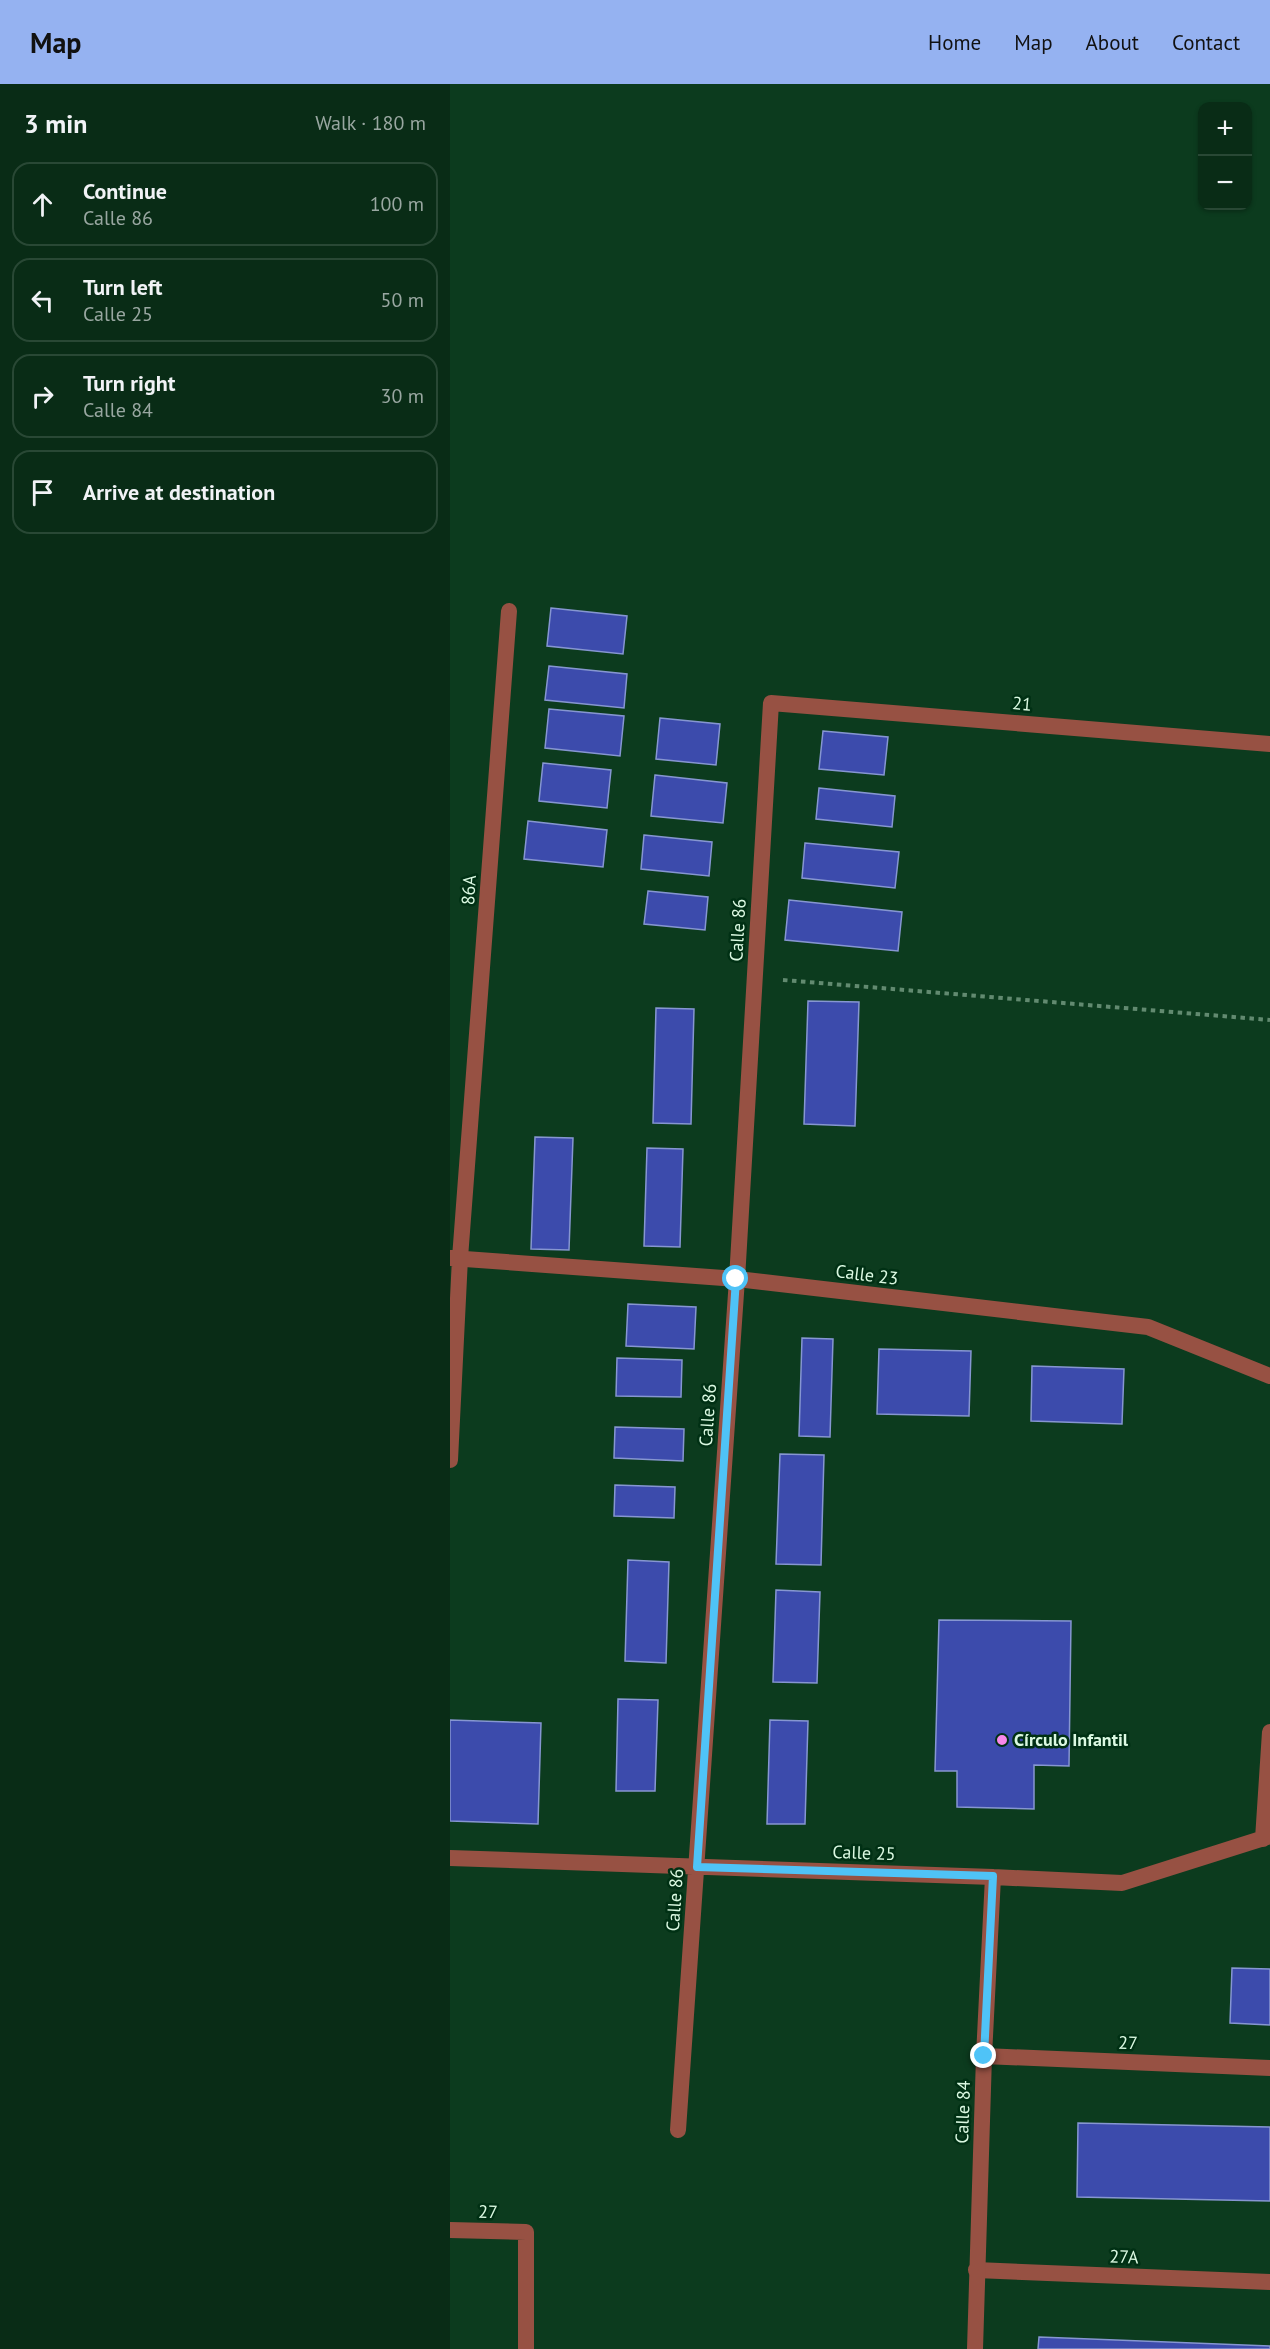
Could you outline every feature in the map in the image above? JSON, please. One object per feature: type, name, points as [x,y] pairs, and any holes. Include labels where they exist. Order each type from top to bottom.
[{"type":"street","name":"86A","points":[[450,1460],[455,1258],[510,610]]},
{"type":"street","name":"21","points":[[771,703],[1270,744]]},
{"type":"street","name":"Calle 86","points":[[678,2130],[736,1279],[771,703]]},
{"type":"street","name":"Calle 23","points":[[455,1258],[736,1279],[1148,1327],[1270,1376]]},
{"type":"street","points":[[1267,1837],[1270,1732]]},
{"type":"street","name":"Calle 25","points":[[450,1858],[993,1876],[1122,1883],[1267,1837]]},
{"type":"street","name":"Calle 84","points":[[975,2349],[984,2056],[993,1876]]},
{"type":"street","name":"27","points":[[984,2056],[1270,2068]]},
{"type":"street","name":"27","points":[[450,2230],[526,2232],[526,2349]]},
{"type":"street","name":"27A","points":[[976,2270],[1270,2282]]},
{"type":"path","points":[[755,978],[1270,1020]]},
{"type":"building","points":[[551,608],[627,616],[623,654],[547,646]]},
{"type":"building","points":[[549,666],[627,674],[624,708],[545,700]]},
{"type":"building","points":[[549,709],[624,716],[620,756],[545,748]]},
{"type":"building","points":[[660,718],[720,724],[716,765],[656,759]]},
{"type":"building","points":[[823,731],[888,737],[884,775],[819,769]]},
{"type":"building","points":[[543,763],[611,770],[607,808],[539,801]]},
{"type":"building","points":[[655,775],[727,783],[723,823],[651,816]]},
{"type":"building","points":[[819,788],[895,796],[892,827],[816,819]]},
{"type":"building","points":[[528,821],[607,830],[603,867],[524,859]]},
{"type":"building","points":[[644,835],[712,842],[709,876],[641,869]]},
{"type":"building","points":[[805,843],[899,852],[895,888],[802,878]]},
{"type":"building","points":[[648,891],[708,897],[705,930],[644,924]]},
{"type":"building","points":[[789,900],[902,912],[898,951],[785,940]]},
{"type":"building","points":[[808,1001],[859,1002],[855,1126],[804,1124]]},
{"type":"building","points":[[656,1008],[694,1009],[691,1124],[653,1123]]},
{"type":"building","points":[[535,1137],[573,1138],[569,1250],[531,1249]]},
{"type":"building","points":[[647,1148],[683,1149],[680,1247],[644,1246]]},
{"type":"building","points":[[628,1304],[696,1307],[694,1349],[626,1346]]},
{"type":"building","points":[[802,1338],[833,1339],[830,1437],[799,1436]]},
{"type":"building","points":[[879,1349],[971,1351],[969,1416],[877,1414]]},
{"type":"building","points":[[617,1358],[682,1360],[681,1397],[616,1396]]},
{"type":"building","points":[[1032,1366],[1124,1369],[1122,1424],[1031,1421]]},
{"type":"building","points":[[615,1427],[684,1429],[683,1461],[614,1458]]},
{"type":"building","points":[[780,1454],[824,1455],[821,1565],[776,1564]]},
{"type":"building","points":[[615,1485],[675,1487],[674,1518],[614,1516]]},
{"type":"building","points":[[628,1560],[669,1562],[666,1663],[625,1661]]},
{"type":"building","points":[[776,1590],[820,1592],[817,1683],[773,1682]]},
{"type":"building","name":"Círculo Infantil","points":[[939,1620],[1071,1621],[1069,1766],[1034,1765],[1034,1809],[957,1807],[957,1771],[935,1771]]},
{"type":"building","points":[[618,1699],[658,1700],[655,1791],[616,1791]]},
{"type":"building","points":[[450,1720],[541,1723],[538,1824],[450,1821]]},
{"type":"building","points":[[770,1720],[808,1721],[805,1824],[767,1824]]},
{"type":"building","points":[[1232,1968],[1270,1969],[1270,2025],[1230,2023]]},
{"type":"building","points":[[1078,2123],[1270,2127],[1270,2201],[1077,2197]]},
{"type":"building","points":[[1039,2337],[1270,2346],[1270,2349],[1038,2349]]},
{"type":"place","name":"Círculo Infantil","points":[[1002,1740]]},
{"type":"route","points":[[736,1279],[697,1867],[993,1876],[984,2056]]}]
